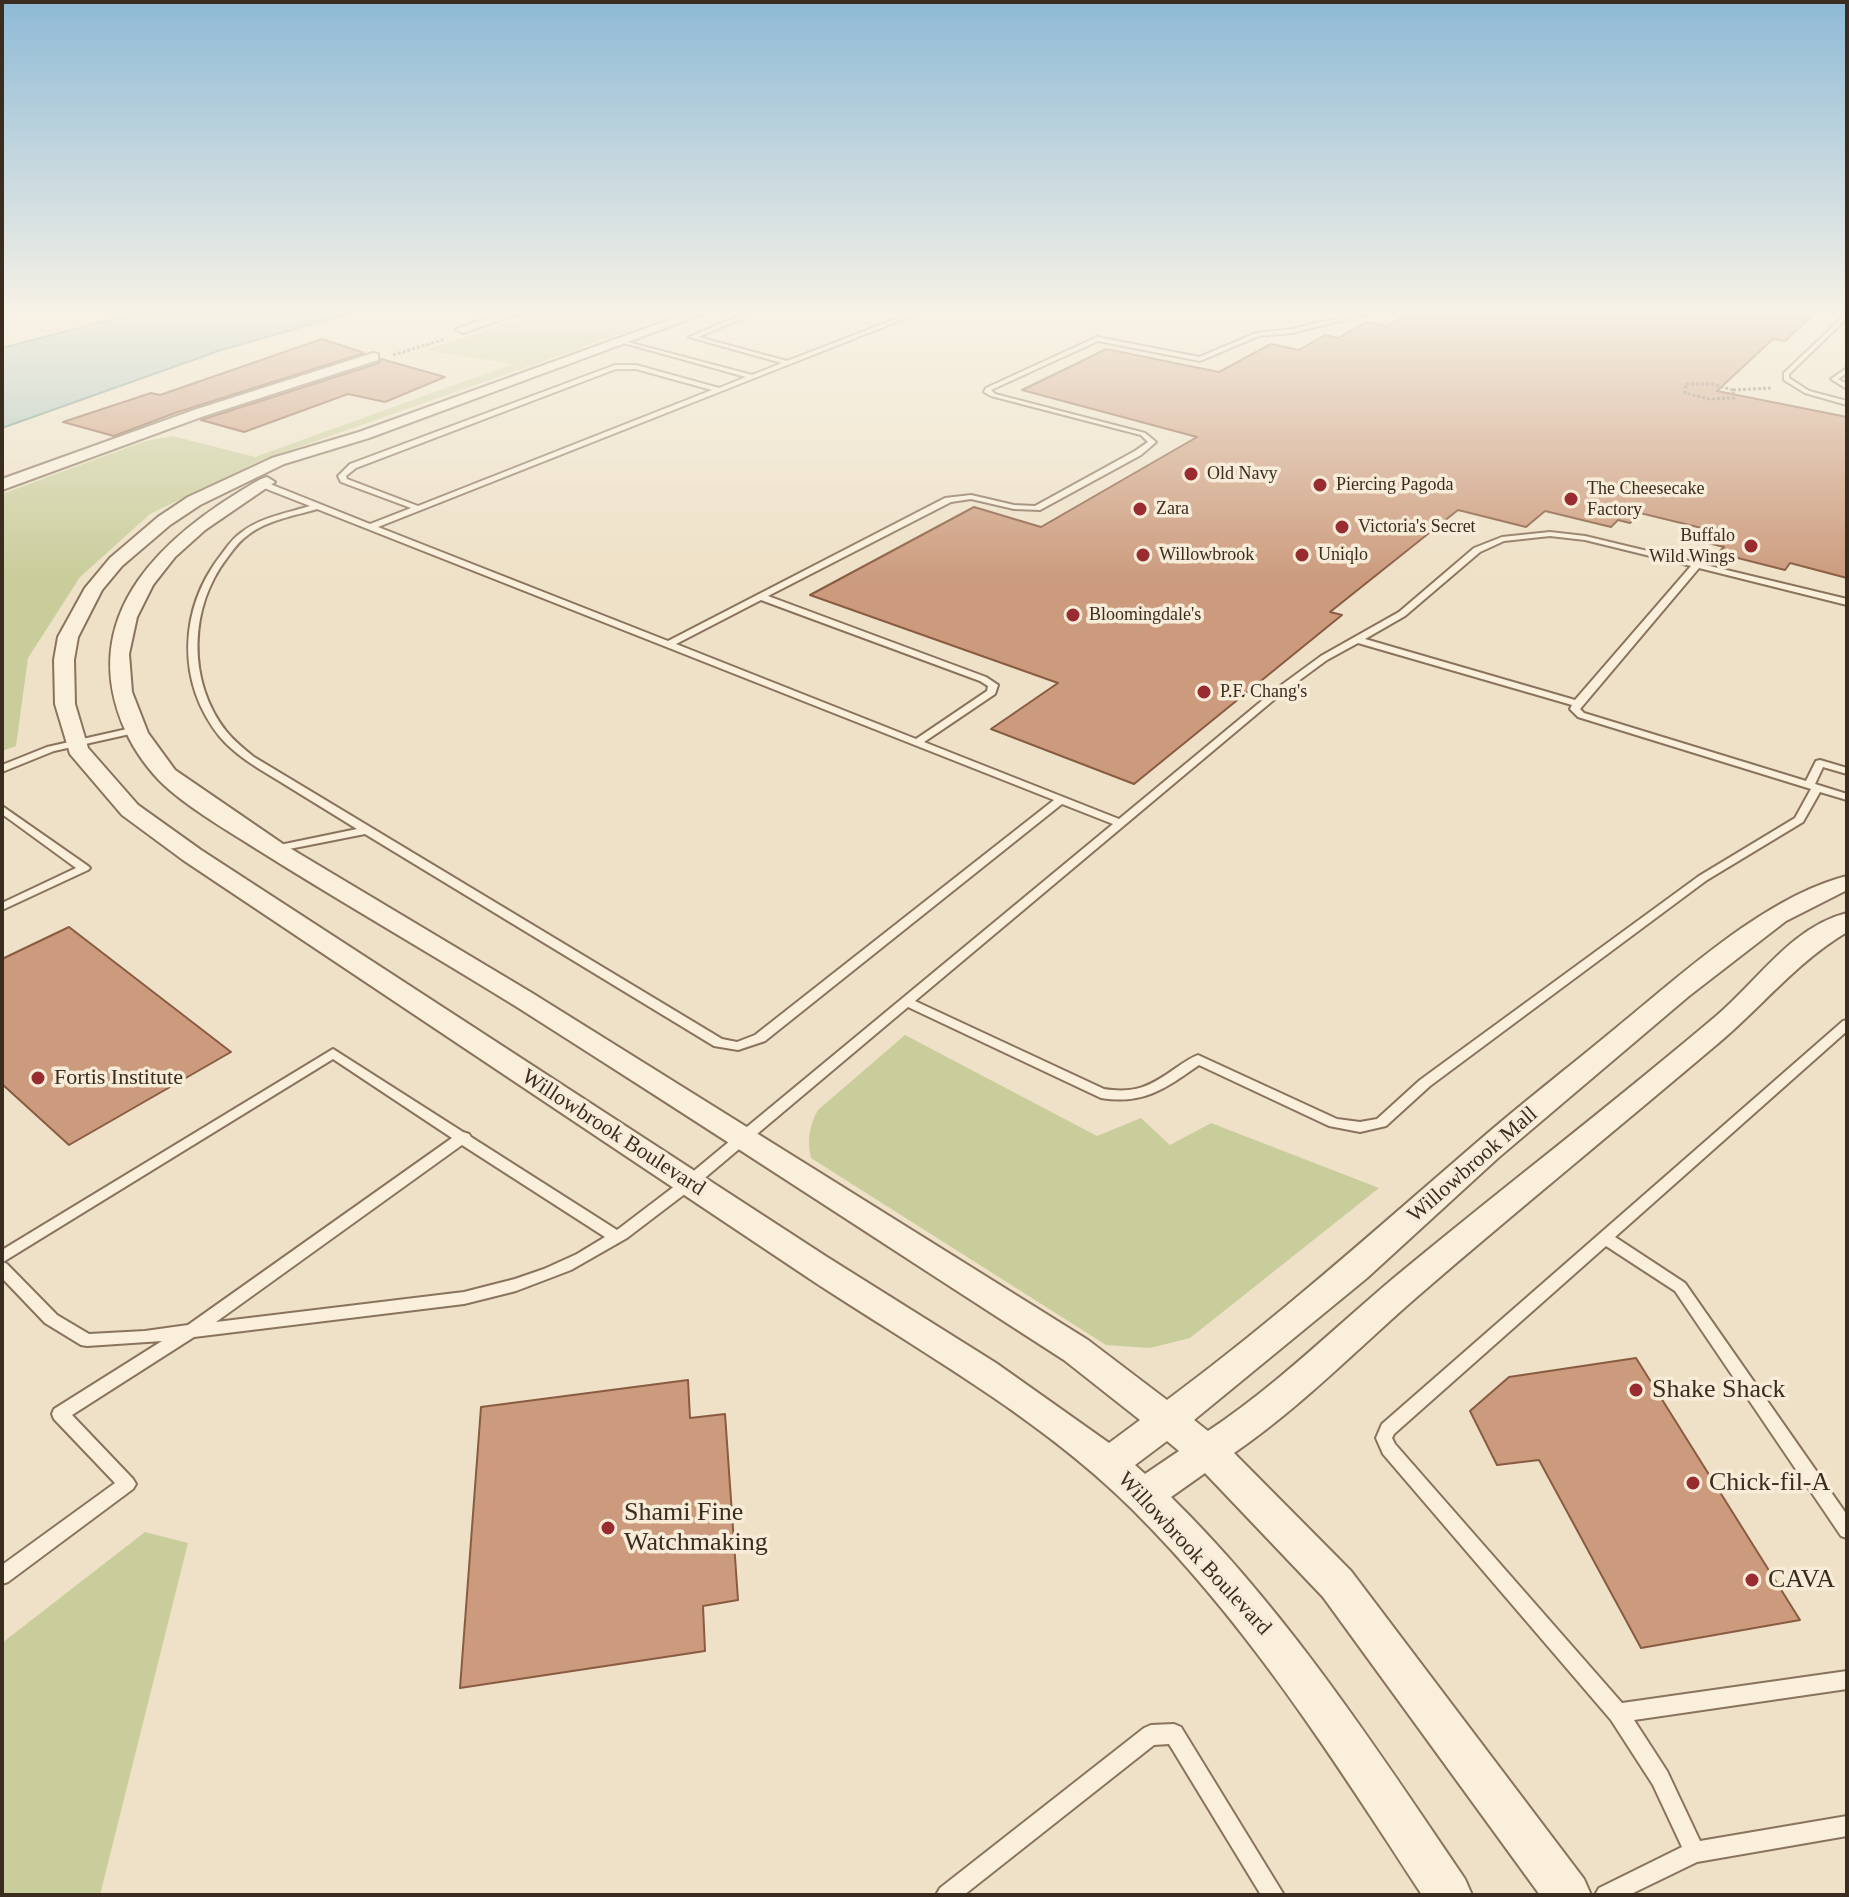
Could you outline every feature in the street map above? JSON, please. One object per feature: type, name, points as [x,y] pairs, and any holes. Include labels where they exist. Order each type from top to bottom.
[{"type":"street","points":[[2,485],[235,402]]},
{"type":"street","name":"Willowbrook Boulevard","points":[[456,402],[364,435],[310,449],[226,484],[164,521],[116,562],[94,588],[68,637],[64,660],[65,704],[77,745],[130,810],[192,855],[1058,1423],[1108,1464],[1144,1495],[1199,1552],[1274,1639],[1449,1895]]},
{"type":"street","name":"Willowbrook Boulevard","points":[[364,435],[262,484],[192,531],[169,552],[137,592],[125,625],[118,660],[118,686],[136,730],[169,778],[274,849],[442,949],[1076,1350],[1168,1419],[1261,1503],[1337,1584],[1434,1710],[1568,1895]]},
{"type":"street","name":"Willowbrook Mall","points":[[1108,1464],[1355,1269],[1487,1150],[1680,990],[1777,916],[1831,887],[1847,883]]},
{"type":"street","points":[[1144,1495],[1261,1415],[1406,1287],[1728,1021],[1798,952],[1847,921]]},
{"type":"lane","points":[[417,508],[344,480],[342,476],[353,466],[524,402]]},
{"type":"lane","points":[[370,527],[689,402]]},
{"type":"lane","points":[[667,645],[764,598],[948,500],[974,496],[1019,508],[1037,508],[1138,453],[1152,442],[1149,437],[1132,430],[1025,402]]},
{"type":"lane","points":[[262,484],[919,741],[1120,823]]},
{"type":"lane","points":[[317,506],[248,531],[211,573],[196,605],[192,639],[195,672],[206,704],[223,734],[250,759],[719,1043],[738,1046],[760,1038],[1062,799]]},
{"type":"lane","points":[[2,1268],[51,1319],[87,1340],[145,1337],[464,1298],[508,1289],[563,1268],[616,1237],[689,1183],[1300,674],[1413,606],[1477,550],[1502,539],[1567,535],[1847,602]]},
{"type":"lane","points":[[1696,566],[1575,709],[1581,715],[1847,797]]},
{"type":"lane","points":[[764,598],[993,685],[992,692],[919,741]]},
{"type":"lane","points":[[1359,640],[1577,704]]},
{"type":"lane","points":[[2,769],[51,749],[136,730]]},
{"type":"lane","points":[[905,1001],[1101,1093],[1122,1098],[1147,1093],[1198,1059],[1334,1123],[1360,1127],[1381,1123],[1425,1083],[1703,878],[1799,820],[1820,763],[1847,771]]},
{"type":"lane","points":[[2,809],[84,868],[2,907]]},
{"type":"lane","points":[[274,849],[367,830]]},
{"type":"lane","points":[[1695,1852],[1660,1778],[1618,1713],[1389,1449],[1384,1438],[1388,1429],[1847,1024]]},
{"type":"lane","points":[[2,1257],[333,1053],[399,1099],[464,1137],[616,1237]]},
{"type":"lane","points":[[2,1576],[127,1484],[60,1414],[193,1330],[464,1137]]},
{"type":"lane","points":[[1604,1237],[1680,1287],[1847,1530]]},
{"type":"lane","points":[[1618,1713],[1847,1680]]},
{"type":"lane","points":[[947,1895],[1151,1735],[1174,1734],[1273,1895]]},
{"type":"lane","points":[[1606,1895],[1695,1852],[1847,1826]]},
{"type":"green space","points":[[408,402],[428,402],[262,460],[150,514],[80,577],[28,658],[16,746],[2,751],[2,494],[145,441],[172,436],[255,457]]},
{"type":"green space","points":[[905,1035],[1097,1136],[1141,1118],[1170,1145],[1211,1123],[1379,1188],[1190,1338],[1150,1348],[1106,1345],[811,1158],[810,1133],[818,1110]]},
{"type":"green space","points":[[145,1532],[188,1543],[100,1895],[2,1895],[2,1643]]},
{"type":"water","points":[[2,402],[76,402],[2,428]]},
{"type":"building","points":[[125,402],[211,402],[114,436],[63,422]]},
{"type":"building","points":[[259,402],[327,402],[244,432],[201,420]]},
{"type":"building","name":"Willowbrook","points":[[1065,402],[1770,402],[1847,417],[1847,578],[1790,563],[1785,570],[1718,553],[1724,547],[1708,543],[1718,532],[1640,513],[1630,523],[1618,520],[1611,527],[1545,511],[1526,527],[1458,510],[1330,612],[1342,615],[1134,784],[991,729],[1058,683],[810,595],[974,507],[1041,527],[1197,437]]},
{"type":"building","points":[[69,927],[231,1052],[69,1145],[2,1084],[2,959]]},
{"type":"building","points":[[1636,1358],[1800,1620],[1641,1648],[1539,1460],[1497,1465],[1470,1411],[1509,1377]]},
{"type":"building","points":[[688,1380],[690,1418],[725,1414],[738,1600],[703,1606],[705,1651],[460,1688],[481,1407]]},
{"type":"place","name":"Old Navy","points":[[1191,474]]},
{"type":"place","name":"Piercing Pagoda","points":[[1320,485]]},
{"type":"place","name":"The Cheesecake Factory","points":[[1571,499]]},
{"type":"place","name":"Zara","points":[[1140,509]]},
{"type":"place","name":"Victoria's Secret","points":[[1342,527]]},
{"type":"place","name":"Buffalo Wild Wings","points":[[1751,546]]},
{"type":"place","name":"Willowbrook","points":[[1143,555]]},
{"type":"place","name":"Uniqlo","points":[[1302,555]]},
{"type":"place","name":"Bloomingdale's","points":[[1073,615]]},
{"type":"place","name":"P.F. Chang's","points":[[1204,692]]},
{"type":"place","name":"Fortis Institute","points":[[38,1078]]},
{"type":"place","name":"Shake Shack","points":[[1636,1390]]},
{"type":"place","name":"Chick-fil-A","points":[[1693,1483]]},
{"type":"place","name":"Shami Fine Watchmaking","points":[[608,1528]]},
{"type":"place","name":"CAVA","points":[[1752,1580]]}]
